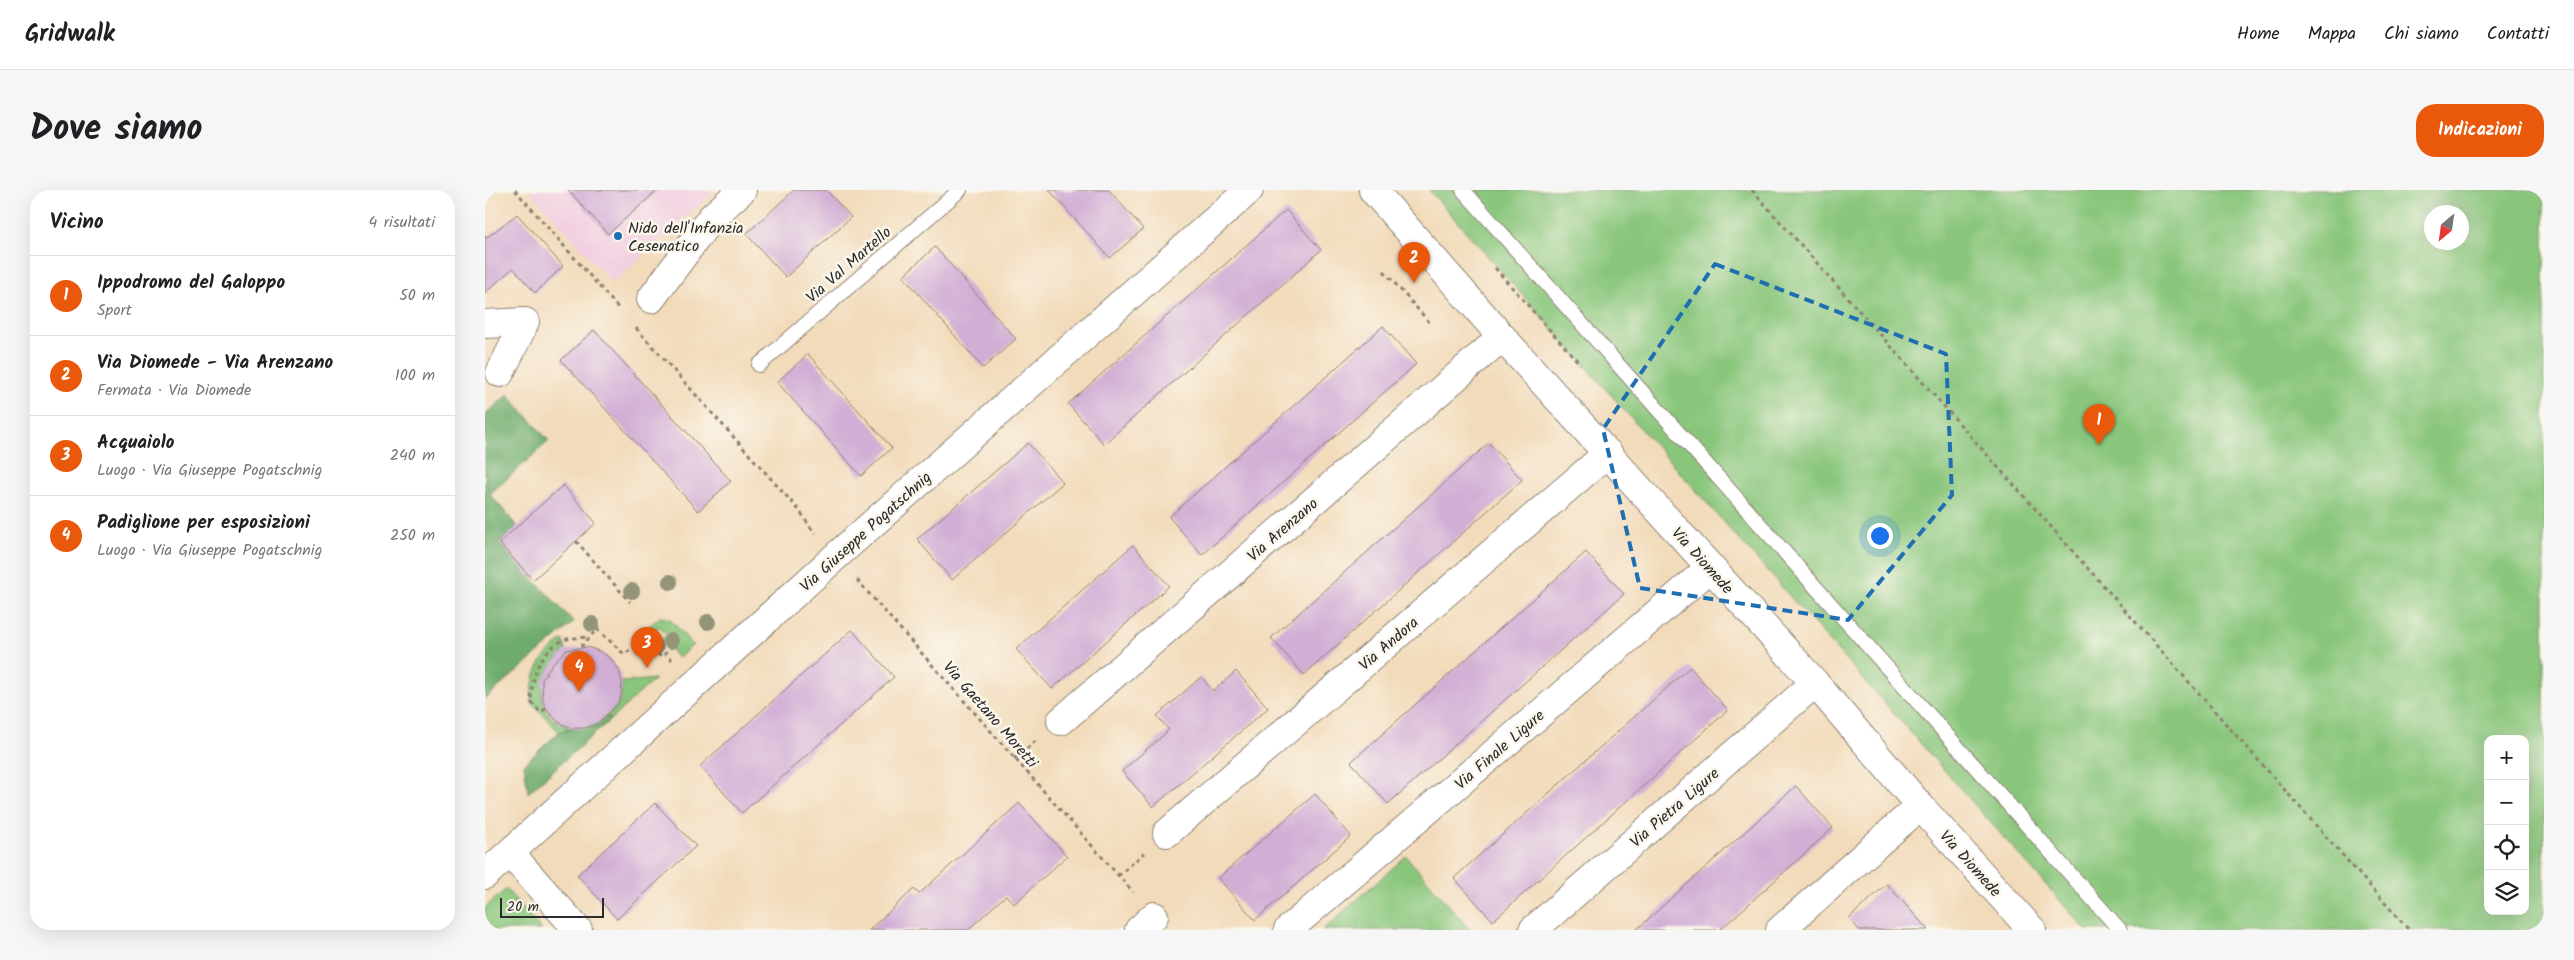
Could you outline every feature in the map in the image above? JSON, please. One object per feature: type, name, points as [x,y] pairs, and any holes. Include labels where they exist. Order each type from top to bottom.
[{"type":"street","points":[[651,299],[711,218],[742,190]]},
{"type":"street","name":"Via Diomede","points":[[1373,190],[1502,337],[1815,683],[1919,806],[2032,930]]},
{"type":"street","name":"Via Giuseppe Pogatschnig","points":[[485,875],[834,558],[1247,191]]},
{"type":"street","points":[[485,324],[525,322],[500,373]]},
{"type":"street","name":"Via Arenzano","points":[[1061,721],[1502,337]]},
{"type":"street","name":"Via Andora","points":[[1167,833],[1608,453]]},
{"type":"street","name":"Via Finale Ligure","points":[[1288,930],[1710,568]]},
{"type":"street","name":"Via Pietra Ligure","points":[[1533,930],[1815,683]]},
{"type":"street","points":[[1781,930],[1919,806]]},
{"type":"street","points":[[509,854],[578,930]]},
{"type":"lane","name":"Via Val Martello","points":[[759,365],[960,190]]},
{"type":"lane","points":[[1463,190],[2120,930]]},
{"type":"path","points":[[515,190],[626,317]]},
{"type":"path","points":[[1752,190],[2409,930]]},
{"type":"path","points":[[1495,268],[1580,364]]},
{"type":"path","points":[[1384,271],[1430,323]]},
{"type":"path","points":[[633,324],[798,509],[819,539]]},
{"type":"path","points":[[576,542],[630,602]]},
{"type":"path","name":"Via Gaetano Moretti","points":[[853,576],[1118,876]]},
{"type":"path","points":[[581,647],[597,629],[624,654],[646,641],[661,657],[667,653],[674,662]]},
{"type":"path","points":[[546,709],[541,712],[531,702],[532,682],[543,656],[563,640],[590,637]]},
{"type":"highlighted area","points":[[1715,264],[1946,354],[1952,495],[1848,620],[1640,588],[1603,429]]},
{"type":"shaded area","name":"Nido dell'Infanzia Cesenatico","points":[[529,190],[716,190],[613,283]]},
{"type":"green space","points":[[1429,190],[2544,190],[2544,930],[2086,930]]},
{"type":"green space","points":[[508,394],[549,441],[490,494],[517,526],[499,543],[574,622],[485,699],[485,415]]},
{"type":"green space","points":[[660,617],[670,619],[693,645],[678,658],[662,639],[667,635],[660,626],[654,631],[649,626]]},
{"type":"green space","points":[[563,640],[566,650],[556,659],[549,670],[544,681],[542,693],[543,704],[549,714],[558,722],[572,728],[559,732],[531,702],[533,682],[539,666],[548,652]]},
{"type":"green space","points":[[655,679],[610,720],[607,716],[618,704],[621,696],[622,682]]},
{"type":"green space","points":[[607,716],[610,720],[528,793],[524,764],[559,732],[597,724]]},
{"type":"green space","points":[[1406,856],[1470,930],[1323,930]]},
{"type":"green space","points":[[506,889],[542,930],[485,930],[485,908]]},
{"type":"building","points":[[568,190],[658,190],[608,234]]},
{"type":"building","points":[[794,190],[826,190],[851,217],[786,277],[746,234]]},
{"type":"building","points":[[1049,190],[1109,190],[1143,229],[1110,258]]},
{"type":"building","points":[[1286,210],[1321,250],[1104,444],[1068,404]]},
{"type":"building","points":[[517,214],[563,266],[535,293],[513,268],[485,293],[485,236],[486,238]]},
{"type":"building","points":[[935,247],[1016,339],[983,368],[903,276]]},
{"type":"building","points":[[1383,326],[1416,364],[1202,555],[1169,517]]},
{"type":"building","points":[[594,330],[731,481],[698,511],[561,360]]},
{"type":"building","points":[[808,354],[892,448],[861,476],[777,382]]},
{"type":"building","points":[[1028,443],[1063,483],[952,580],[917,539]]},
{"type":"building","points":[[1489,443],[1522,480],[1304,675],[1271,638]]},
{"type":"building","points":[[563,485],[596,523],[533,580],[499,543]]},
{"type":"building","points":[[1133,545],[1169,586],[1052,689],[1016,649]]},
{"type":"building","points":[[1586,552],[1624,594],[1388,804],[1351,762]]},
{"type":"building","points":[[852,630],[894,677],[742,813],[700,766]]},
{"type":"building","points":[[588,647],[601,652],[611,659],[619,670],[622,682],[621,696],[618,704],[597,724],[585,728],[572,728],[560,723],[549,713],[543,701],[542,680],[552,664],[566,650]]},
{"type":"building","points":[[1690,667],[1728,710],[1493,921],[1454,878]]},
{"type":"building","points":[[1236,671],[1268,708],[1153,807],[1122,771],[1169,730],[1157,716],[1201,677],[1213,691]]},
{"type":"building","points":[[1796,786],[1833,828],[1720,930],[1636,930]]},
{"type":"building","points":[[1315,794],[1351,836],[1255,920],[1218,878]]},
{"type":"building","points":[[655,803],[696,846],[617,919],[577,875]]},
{"type":"building","points":[[1019,803],[1067,856],[1014,904],[1006,895],[968,930],[869,930],[914,889],[919,894]]},
{"type":"building","points":[[1887,884],[1928,930],[1859,930],[1849,918]]},
{"type":"place","name":"Nido dell'Infanzia Cesenatico","points":[[618,236]]},
{"type":"place","name":"Via Diomede - Via Arenzano","points":[[1414,283]]},
{"type":"place","name":"Ippodromo del Galoppo","points":[[2099,445]]},
{"type":"place","name":"Acquaiolo","points":[[647,668]]},
{"type":"place","name":"Padiglione per esposizioni","points":[[579,692]]}]
